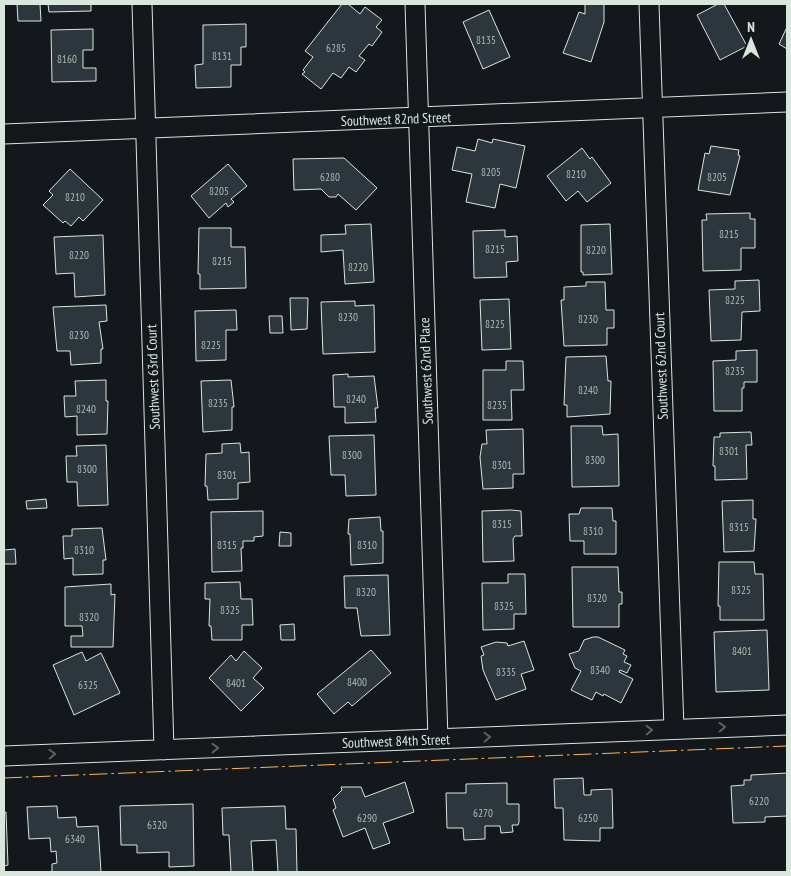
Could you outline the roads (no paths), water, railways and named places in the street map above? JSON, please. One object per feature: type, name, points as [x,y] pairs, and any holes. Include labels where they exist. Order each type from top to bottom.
[{"type":"street","name":"Southwest 63rd Court","points":[[142,4],[164,750]]},
{"type":"street","name":"Southwest 62nd Place","points":[[415,4],[438,739]]},
{"type":"street","name":"Southwest 62nd Court","points":[[649,4],[674,729]]},
{"type":"street","name":"Southwest 82nd Street","points":[[4,134],[787,102]]},
{"type":"street","name":"Southwest 84th Street","points":[[4,756],[787,725]]}]
